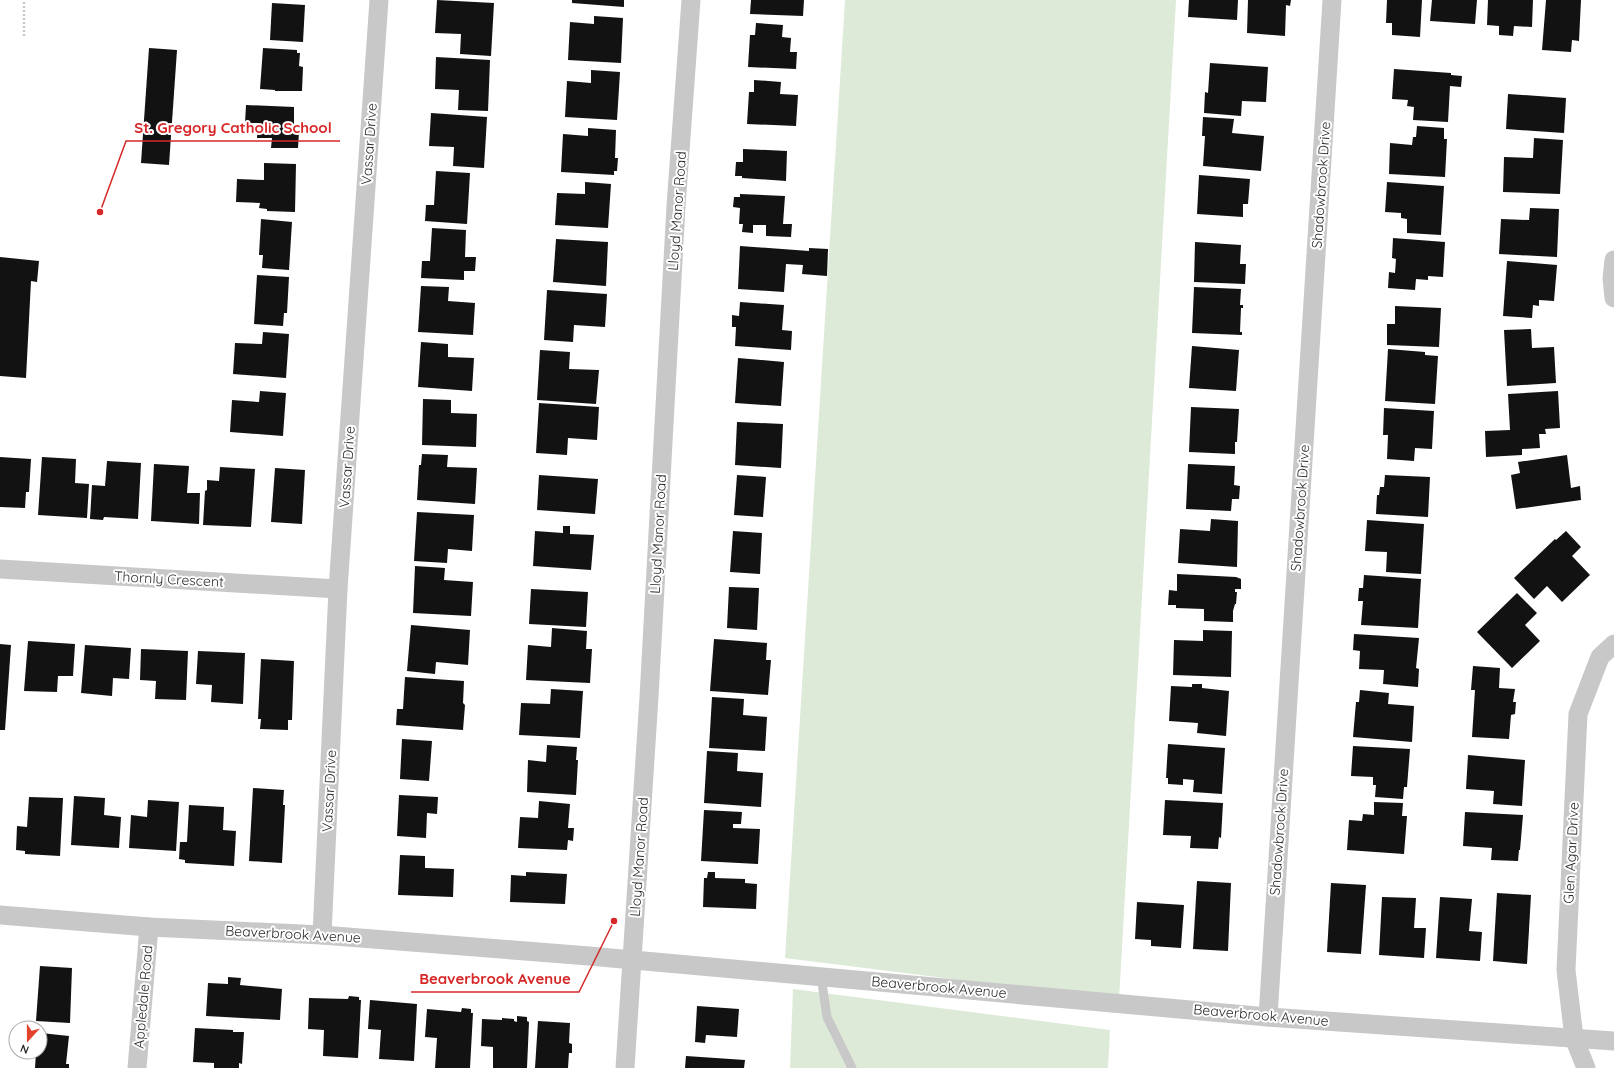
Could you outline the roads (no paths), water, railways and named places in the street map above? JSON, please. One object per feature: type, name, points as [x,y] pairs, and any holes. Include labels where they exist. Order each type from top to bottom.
[{"type":"street","name":"Vassar Drive","points":[[322,935],[338,589],[379,0]]},
{"type":"street","name":"Lloyd Manor Road","points":[[625,1068],[649,697],[676,206],[691,0]]},
{"type":"street","name":"Shadowbrook Drive","points":[[1268,1016],[1332,0]]},
{"type":"street","points":[[1614,260],[1612,278],[1614,298]]},
{"type":"street","name":"Thornly Crescent","points":[[0,568],[338,589]]},
{"type":"street","name":"Glen Agar Drive","points":[[1586,1068],[1574,1038],[1566,970],[1578,714],[1600,657],[1614,644]]},
{"type":"street","name":"Beaverbrook Avenue","points":[[0,915],[149,927],[322,935],[821,976],[1268,1016],[1614,1041]]},
{"type":"street","name":"Appledale Road","points":[[137,1068],[149,927]]},
{"type":"lane","points":[[821,976],[827,1017],[852,1068]]},
{"type":"place","name":"St. Gregory Catholic School","points":[[100,212]]},
{"type":"place","name":"Beaverbrook Avenue","points":[[614,921]]}]
